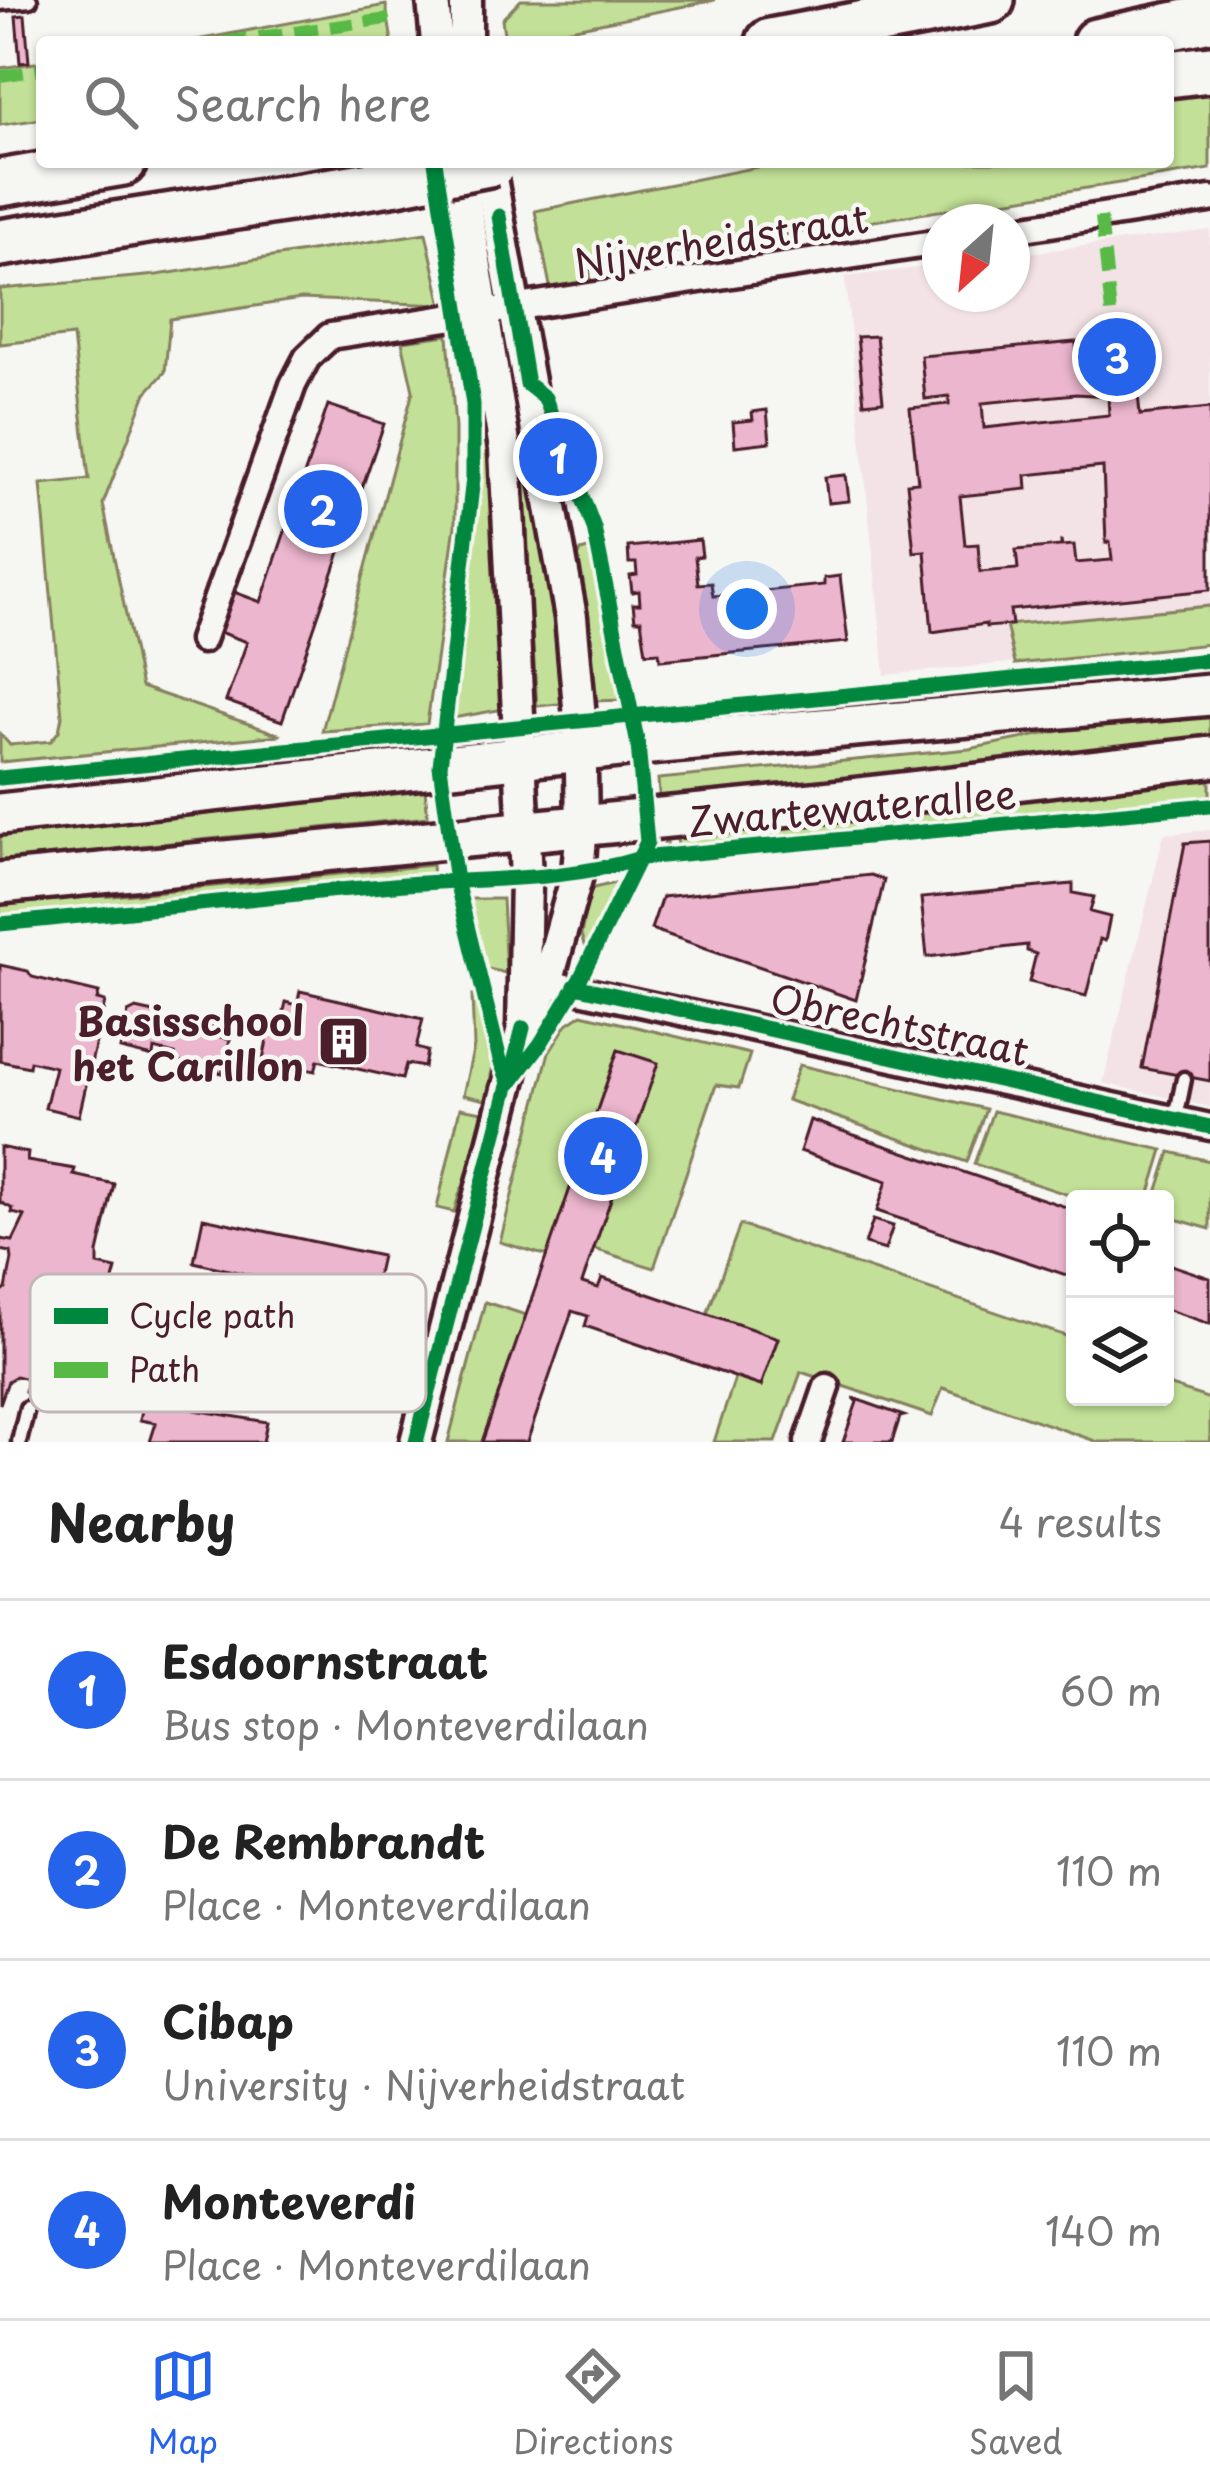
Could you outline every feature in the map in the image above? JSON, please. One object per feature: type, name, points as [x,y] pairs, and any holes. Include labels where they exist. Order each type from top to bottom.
[{"type":"highway","points":[[754,36],[872,0]]},
{"type":"highway","points":[[802,36],[991,0]]},
{"type":"highway","points":[[1126,36],[1210,19]]},
{"type":"highway","points":[[1174,73],[1210,69]]},
{"type":"highway","points":[[0,182],[85,168]]},
{"type":"highway","points":[[0,244],[461,168]]},
{"type":"main road","name":"Zwartewaterallee","points":[[0,814],[654,743],[1210,695]]},
{"type":"main road","name":"Zwartewaterallee","points":[[0,883],[1210,757]]},
{"type":"street","points":[[434,0],[437,36]]},
{"type":"street","points":[[466,0],[466,36]]},
{"type":"street","points":[[426,1403],[534,980],[578,872],[582,826],[572,617],[461,168]]},
{"type":"street","points":[[491,168],[522,831],[534,980]]},
{"type":"street","points":[[1030,227],[1210,199]]},
{"type":"street","name":"Nijverheidstraat","points":[[202,640],[293,385],[307,358],[330,337],[922,245]]},
{"type":"street","name":"Obrechtstraat","points":[[534,980],[1210,1127]]},
{"type":"street","points":[[808,1442],[827,1387]]},
{"type":"street","points":[[416,1442],[424,1412]]},
{"type":"lane","points":[[0,3],[30,0]]},
{"type":"lane","points":[[1176,1118],[1184,1079]]},
{"type":"lane","points":[[20,1442],[27,1408]]},
{"type":"shaded area","points":[[1210,230],[1210,644],[885,675],[845,277],[922,267],[922,312],[1030,312],[1030,253]]},
{"type":"shaded area","points":[[1210,830],[1210,1107],[1103,1083],[1164,834]]},
{"type":"green space","points":[[521,0],[715,0],[535,36],[504,36],[502,19]]},
{"type":"green space","points":[[386,5],[391,36],[218,36]]},
{"type":"green space","points":[[36,63],[36,120],[0,125],[0,68]]},
{"type":"green space","points":[[1210,90],[1210,169],[984,204],[922,204],[922,214],[589,265],[591,284],[551,291],[535,211],[753,168],[1174,168],[1174,95]]},
{"type":"green space","points":[[426,233],[442,305],[301,299],[170,319],[165,372],[146,393],[103,504],[141,687],[281,735],[0,762],[0,734],[10,745],[51,741],[59,731],[62,716],[41,484],[89,479],[73,336],[0,344],[0,289],[157,275]]},
{"type":"green space","points":[[504,331],[556,596],[569,703],[537,706],[523,503],[499,349]]},
{"type":"green space","points":[[448,335],[455,526],[427,724],[322,731],[413,391],[402,341]]},
{"type":"green space","points":[[469,335],[480,338],[498,448],[504,709],[448,719],[476,480],[475,384]]},
{"type":"green space","points":[[591,548],[625,700],[593,701],[575,564],[581,551]]},
{"type":"green space","points":[[1210,606],[1210,644],[1015,664],[1006,625]]},
{"type":"green space","points":[[1210,668],[1210,686],[653,732],[652,721]]},
{"type":"green space","points":[[1210,713],[1210,753],[660,807],[658,779],[969,749],[1085,726]]},
{"type":"green space","points":[[1210,780],[1210,799],[679,851],[677,839],[667,840],[665,852],[663,834]]},
{"type":"green space","points":[[425,790],[428,817],[121,848],[0,871],[0,832]]},
{"type":"green space","points":[[432,865],[433,877],[0,918],[0,900],[113,896]]},
{"type":"green space","points":[[624,881],[588,958],[581,935],[589,889]]},
{"type":"green space","points":[[465,899],[502,899],[506,973],[483,963]]},
{"type":"green space","points":[[477,995],[494,1061],[486,1100],[463,1095],[474,1046],[472,996]]},
{"type":"green space","points":[[582,1014],[750,1054],[739,1088],[716,1085],[654,1268],[594,1249],[618,1050],[547,1256],[500,1242],[549,1052],[567,1024]]},
{"type":"green space","points":[[799,1065],[986,1109],[967,1162],[787,1100]]},
{"type":"green space","points":[[460,1108],[483,1112],[471,1183],[461,1189],[454,1212],[437,1208]]},
{"type":"green space","points":[[993,1111],[1163,1150],[1151,1190],[1066,1190],[1066,1194],[974,1164]]},
{"type":"green space","points":[[1170,1152],[1210,1161],[1210,1229],[1174,1219],[1174,1190],[1158,1190]]},
{"type":"green space","points":[[740,1225],[1066,1336],[1066,1406],[1174,1406],[1174,1387],[1210,1399],[1210,1442],[1098,1442],[943,1388],[932,1416],[801,1372],[776,1442],[714,1442],[735,1378],[761,1386],[778,1339],[707,1314]]},
{"type":"green space","points":[[485,1302],[526,1315],[482,1442],[448,1442]]},
{"type":"building","points":[[25,15],[29,62],[20,63],[16,16]]},
{"type":"building","points":[[876,336],[883,401],[864,403],[857,337]]},
{"type":"building","points":[[1076,342],[1077,359],[1134,352],[1140,415],[1210,408],[1210,590],[1010,610],[1012,625],[932,632],[925,551],[914,552],[907,483],[918,482],[910,408],[949,404],[949,396],[925,399],[921,356]],"holes":[[[1076,394],[1108,396],[1109,415],[984,428],[982,403]],[[1103,467],[1106,543],[1110,542],[1112,560],[1076,563],[1074,545],[1062,546],[1061,540],[1061,546],[1016,550],[1018,569],[980,572],[978,544],[965,545],[960,496],[1027,489],[1026,475]]]},
{"type":"building","points":[[328,405],[384,424],[282,721],[226,701],[247,642],[219,632],[234,592],[261,602]]},
{"type":"building","points":[[767,410],[770,442],[735,446],[733,422],[753,420],[752,412]]},
{"type":"building","points":[[846,475],[849,501],[828,503],[825,477]]},
{"type":"building","points":[[700,540],[702,556],[695,557],[698,584],[711,583],[713,596],[824,585],[824,578],[840,576],[848,642],[660,660],[659,652],[646,653],[641,620],[635,620],[633,604],[640,604],[639,591],[632,592],[630,576],[637,575],[636,563],[629,563],[628,547]]},
{"type":"building","points":[[1210,841],[1210,1081],[1142,1068],[1185,843]]},
{"type":"building","points":[[871,875],[884,880],[856,1000],[651,929],[662,897]]},
{"type":"building","points":[[1073,884],[1073,893],[1094,897],[1090,912],[1110,917],[1086,996],[1029,982],[1036,954],[1027,951],[1027,945],[927,957],[921,898]]},
{"type":"building","points":[[0,965],[99,993],[97,1000],[105,1002],[79,1116],[45,1108],[55,1067],[0,1061]]},
{"type":"building","name":"Basisschool het Carillon","points":[[300,991],[423,1019],[416,1048],[427,1051],[424,1067],[406,1064],[402,1079],[318,1060],[315,1071],[263,1060],[269,1031],[279,1034],[286,1002],[297,1005]]},
{"type":"building","points":[[136,1009],[163,1015],[161,1023],[172,1026],[173,1018],[218,1028],[217,1036],[230,1039],[222,1073],[173,1061],[175,1054],[154,1049],[153,1057],[120,1049],[128,1013]]},
{"type":"building","points":[[618,1050],[658,1063],[582,1283],[598,1288],[602,1278],[778,1338],[761,1386],[585,1326],[588,1316],[572,1311],[527,1442],[482,1442]]},
{"type":"building","points":[[810,1120],[1066,1207],[1066,1275],[877,1211],[887,1181],[800,1151]]},
{"type":"building","points":[[0,1147],[28,1153],[27,1161],[75,1169],[73,1175],[114,1184],[98,1265],[116,1269],[115,1274],[30,1274],[30,1392],[25,1391],[27,1379],[16,1376],[8,1381],[0,1404],[0,1294],[6,1289],[12,1259],[11,1252],[0,1250],[0,1239],[13,1241],[25,1216],[12,1213],[13,1209],[0,1202]]},
{"type":"building","points":[[203,1218],[381,1256],[377,1274],[246,1274],[194,1262]]},
{"type":"building","points":[[873,1220],[893,1226],[885,1250],[865,1244]]},
{"type":"building","points":[[1174,1266],[1210,1278],[1210,1324],[1174,1312]]},
{"type":"building","points":[[853,1398],[904,1416],[892,1442],[843,1442],[857,1402]]},
{"type":"building","points":[[142,1412],[207,1412],[267,1422],[263,1442],[150,1442],[156,1423],[140,1420]]},
{"type":"marked path","points":[[266,36],[394,18]]},
{"type":"marked path","points":[[0,76],[36,71]]},
{"type":"marked path","points":[[1101,217],[1114,342]]},
{"type":"cycle path","points":[[436,168],[473,404],[473,478],[440,766],[456,881],[510,1084]]},
{"type":"cycle path","points":[[499,216],[527,384],[545,398],[594,528],[638,745],[647,842],[579,981],[510,1084]]},
{"type":"cycle path","points":[[0,778],[1210,660]]},
{"type":"cycle path","points":[[0,924],[404,884],[553,875],[641,858],[1210,805]]},
{"type":"cycle path","points":[[575,986],[1210,1127]]},
{"type":"cycle path","points":[[426,1403],[523,1028]]},
{"type":"cycle path","points":[[416,1442],[424,1412]]},
{"type":"place","name":"Cibap","points":[[1117,357]]},
{"type":"place","name":"Esdoornstraat","points":[[558,457]]},
{"type":"place","name":"De Rembrandt","points":[[323,509]]},
{"type":"place","name":"Basisschool het Carillon","points":[[343,1041]]},
{"type":"place","name":"Monteverdi","points":[[603,1156]]}]
